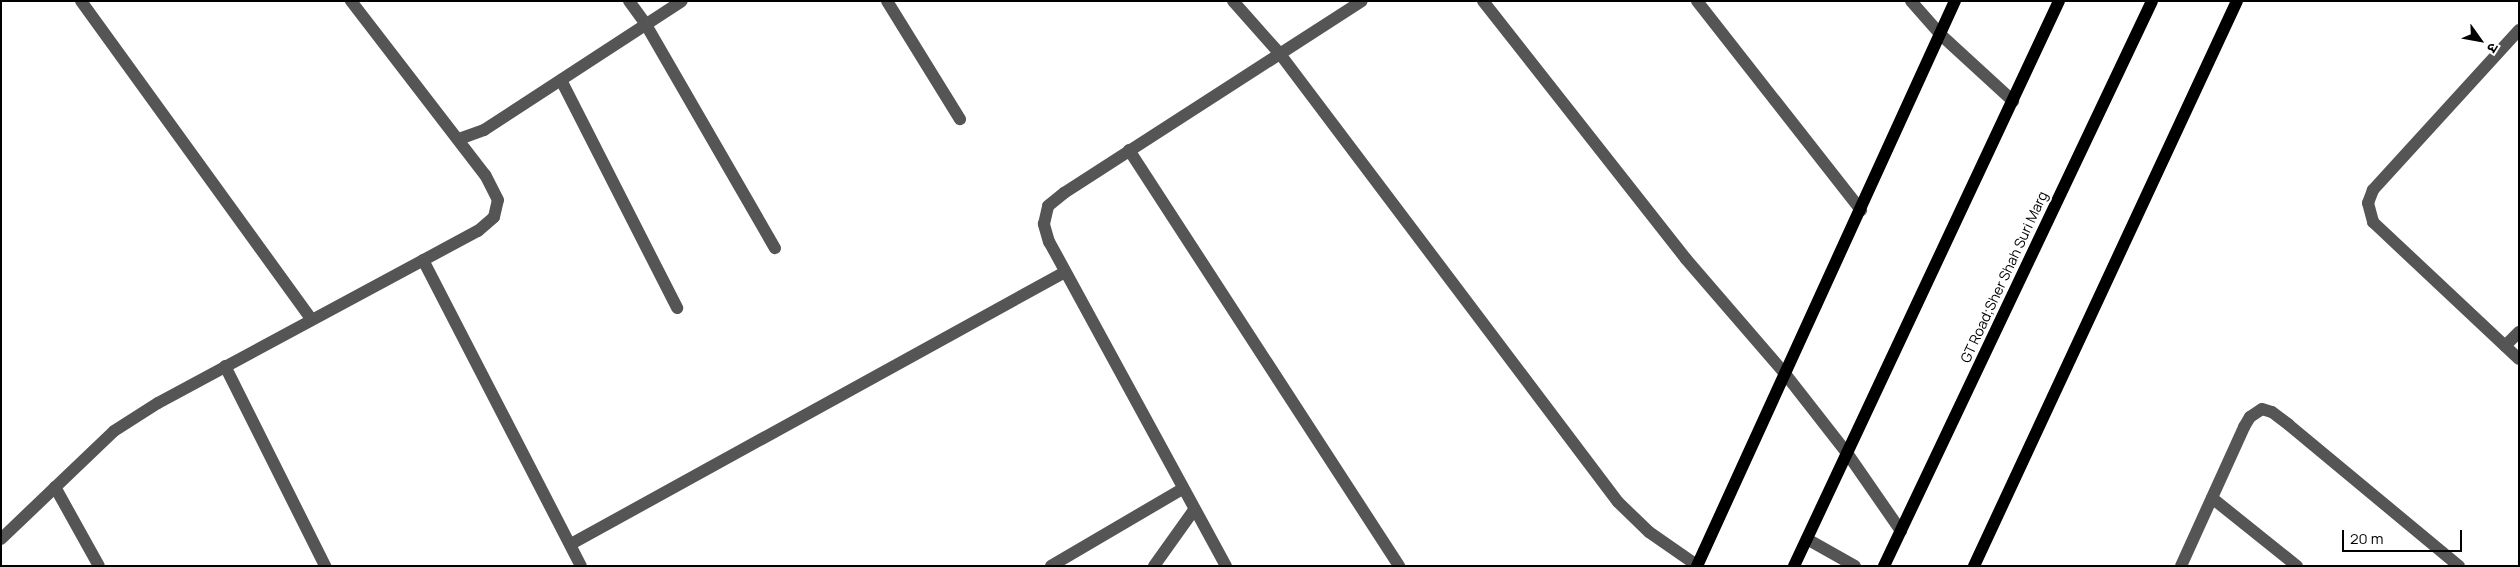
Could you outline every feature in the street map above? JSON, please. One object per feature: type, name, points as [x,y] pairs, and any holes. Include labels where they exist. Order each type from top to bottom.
[{"type":"main road","points":[[1698,566],[1955,1]]},
{"type":"main road","points":[[1794,566],[2060,1]]},
{"type":"main road","name":"GT Road;Sher Shah Suri Marg","points":[[1884,566],[2152,1]]},
{"type":"main road","points":[[1974,566],[2236,1]]},
{"type":"street","points":[[82,1],[311,319]]},
{"type":"street","points":[[1,539],[114,431],[225,366],[478,231],[497,210],[498,200],[485,175],[351,1]]},
{"type":"street","points":[[629,1],[645,23],[775,248]]},
{"type":"street","points":[[459,139],[484,130],[645,23],[682,1]]},
{"type":"street","points":[[887,1],[960,119]]},
{"type":"street","points":[[1233,1],[1280,54],[1618,502],[1649,532],[1698,566]]},
{"type":"street","points":[[1226,566],[1182,489],[1049,242],[1044,224],[1048,206],[1129,150],[1362,1]]},
{"type":"street","points":[[1483,1],[1686,259],[1786,375],[1847,453],[1901,531]]},
{"type":"street","points":[[1697,1],[1861,210]]},
{"type":"street","points":[[1911,1],[1941,35],[2013,101]]},
{"type":"street","points":[[2519,30],[2373,190],[2368,203],[2373,222],[2519,359]]},
{"type":"street","points":[[561,80],[677,308]]},
{"type":"street","points":[[1129,150],[1399,566]]},
{"type":"street","points":[[423,260],[581,566]]},
{"type":"street","points":[[571,544],[1065,272]]},
{"type":"street","points":[[2505,346],[2519,332]]},
{"type":"street","points":[[225,366],[324,566]]},
{"type":"street","points":[[2181,566],[2250,417],[2262,409],[2272,412],[2460,566]]},
{"type":"street","points":[[55,487],[99,566]]},
{"type":"street","points":[[1051,566],[1182,489]]},
{"type":"street","points":[[2212,498],[2297,566]]},
{"type":"street","points":[[1154,566],[1194,510]]},
{"type":"street","points":[[1807,539],[1855,566]]}]
